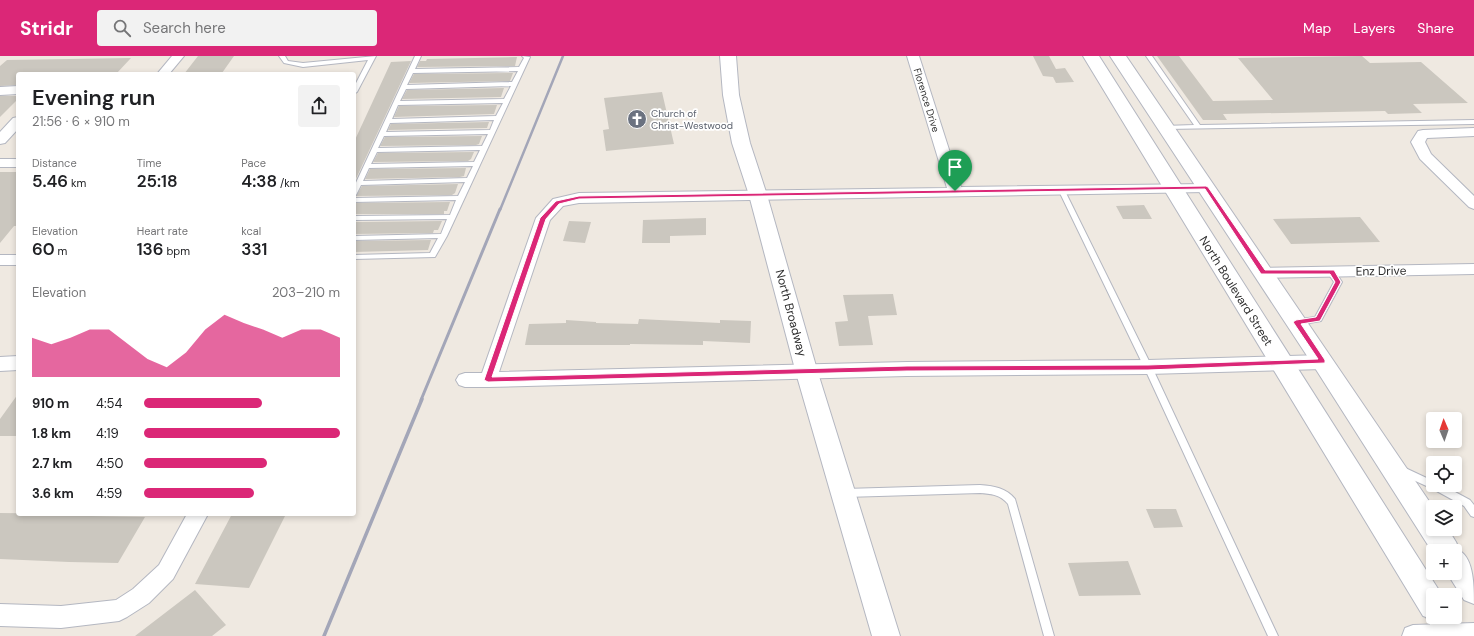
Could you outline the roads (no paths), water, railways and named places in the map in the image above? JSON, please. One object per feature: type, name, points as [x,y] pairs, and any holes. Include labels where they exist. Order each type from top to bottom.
[{"type":"main road","name":"North Broadway","points":[[728,56],[731,95],[741,143],[758,195],[807,372],[886,636]]},
{"type":"main road","name":"North Boulevard Street","points":[[1091,56],[1172,189],[1426,595]]},
{"type":"main road","points":[[1118,56],[1323,362],[1442,544]]},
{"type":"main road","points":[[1237,293],[1263,273]]},
{"type":"main road","points":[[1462,573],[1474,591]]},
{"type":"street","points":[[165,72],[178,56]]},
{"type":"street","name":"Florence Drive","points":[[913,56],[955,191]]},
{"type":"street","points":[[0,91],[16,90]]},
{"type":"street","points":[[0,140],[16,123]]},
{"type":"street","points":[[1474,132],[1423,134],[1418,142],[1425,156],[1474,204]]},
{"type":"street","points":[[0,163],[16,163]]},
{"type":"street","points":[[488,380],[543,218],[558,202],[579,198],[1061,189],[1206,188]]},
{"type":"street","name":"Enz Drive","points":[[1263,273],[1474,269]]},
{"type":"street","points":[[464,380],[907,369],[1148,367],[1323,362]]},
{"type":"street","points":[[0,364],[16,364]]},
{"type":"street","points":[[0,615],[61,617],[119,610],[141,596],[166,572],[197,516]]},
{"type":"street","points":[[1413,636],[1454,630]]},
{"type":"lane","points":[[282,56],[286,62],[303,65],[372,57]]},
{"type":"lane","points":[[356,190],[418,56]]},
{"type":"lane","points":[[356,257],[432,254],[443,236],[485,148],[527,57],[525,56]]},
{"type":"lane","points":[[1149,56],[1198,126]]},
{"type":"lane","points":[[356,88],[372,57]]},
{"type":"lane","points":[[411,71],[521,69]]},
{"type":"lane","points":[[404,87],[514,84]]},
{"type":"lane","points":[[396,103],[506,101]]},
{"type":"lane","points":[[388,121],[498,118]]},
{"type":"lane","points":[[1166,127],[1474,122]]},
{"type":"lane","points":[[381,134],[492,132]]},
{"type":"lane","points":[[374,150],[485,148]]},
{"type":"lane","points":[[367,166],[477,164]]},
{"type":"lane","points":[[359,183],[469,180]]},
{"type":"lane","points":[[1061,189],[1148,367],[1273,636]]},
{"type":"lane","points":[[356,200],[461,198]]},
{"type":"lane","points":[[356,218],[452,217]]},
{"type":"lane","points":[[356,238],[443,236]]},
{"type":"lane","points":[[1296,322],[1318,319],[1338,282],[1331,272]]},
{"type":"lane","points":[[1391,466],[1426,482]]},
{"type":"lane","points":[[843,493],[958,489],[998,490],[1008,496],[1012,502],[1049,636]]},
{"type":"lane","points":[[1446,492],[1467,503],[1474,513]]},
{"type":"railway","points":[[500,210],[563,56]]},
{"type":"railway","points":[[421,400],[500,209]]},
{"type":"railway","points":[[324,636],[422,399]]},
{"type":"place","name":"Church of Christ-Westwood","points":[[637,119]]}]
